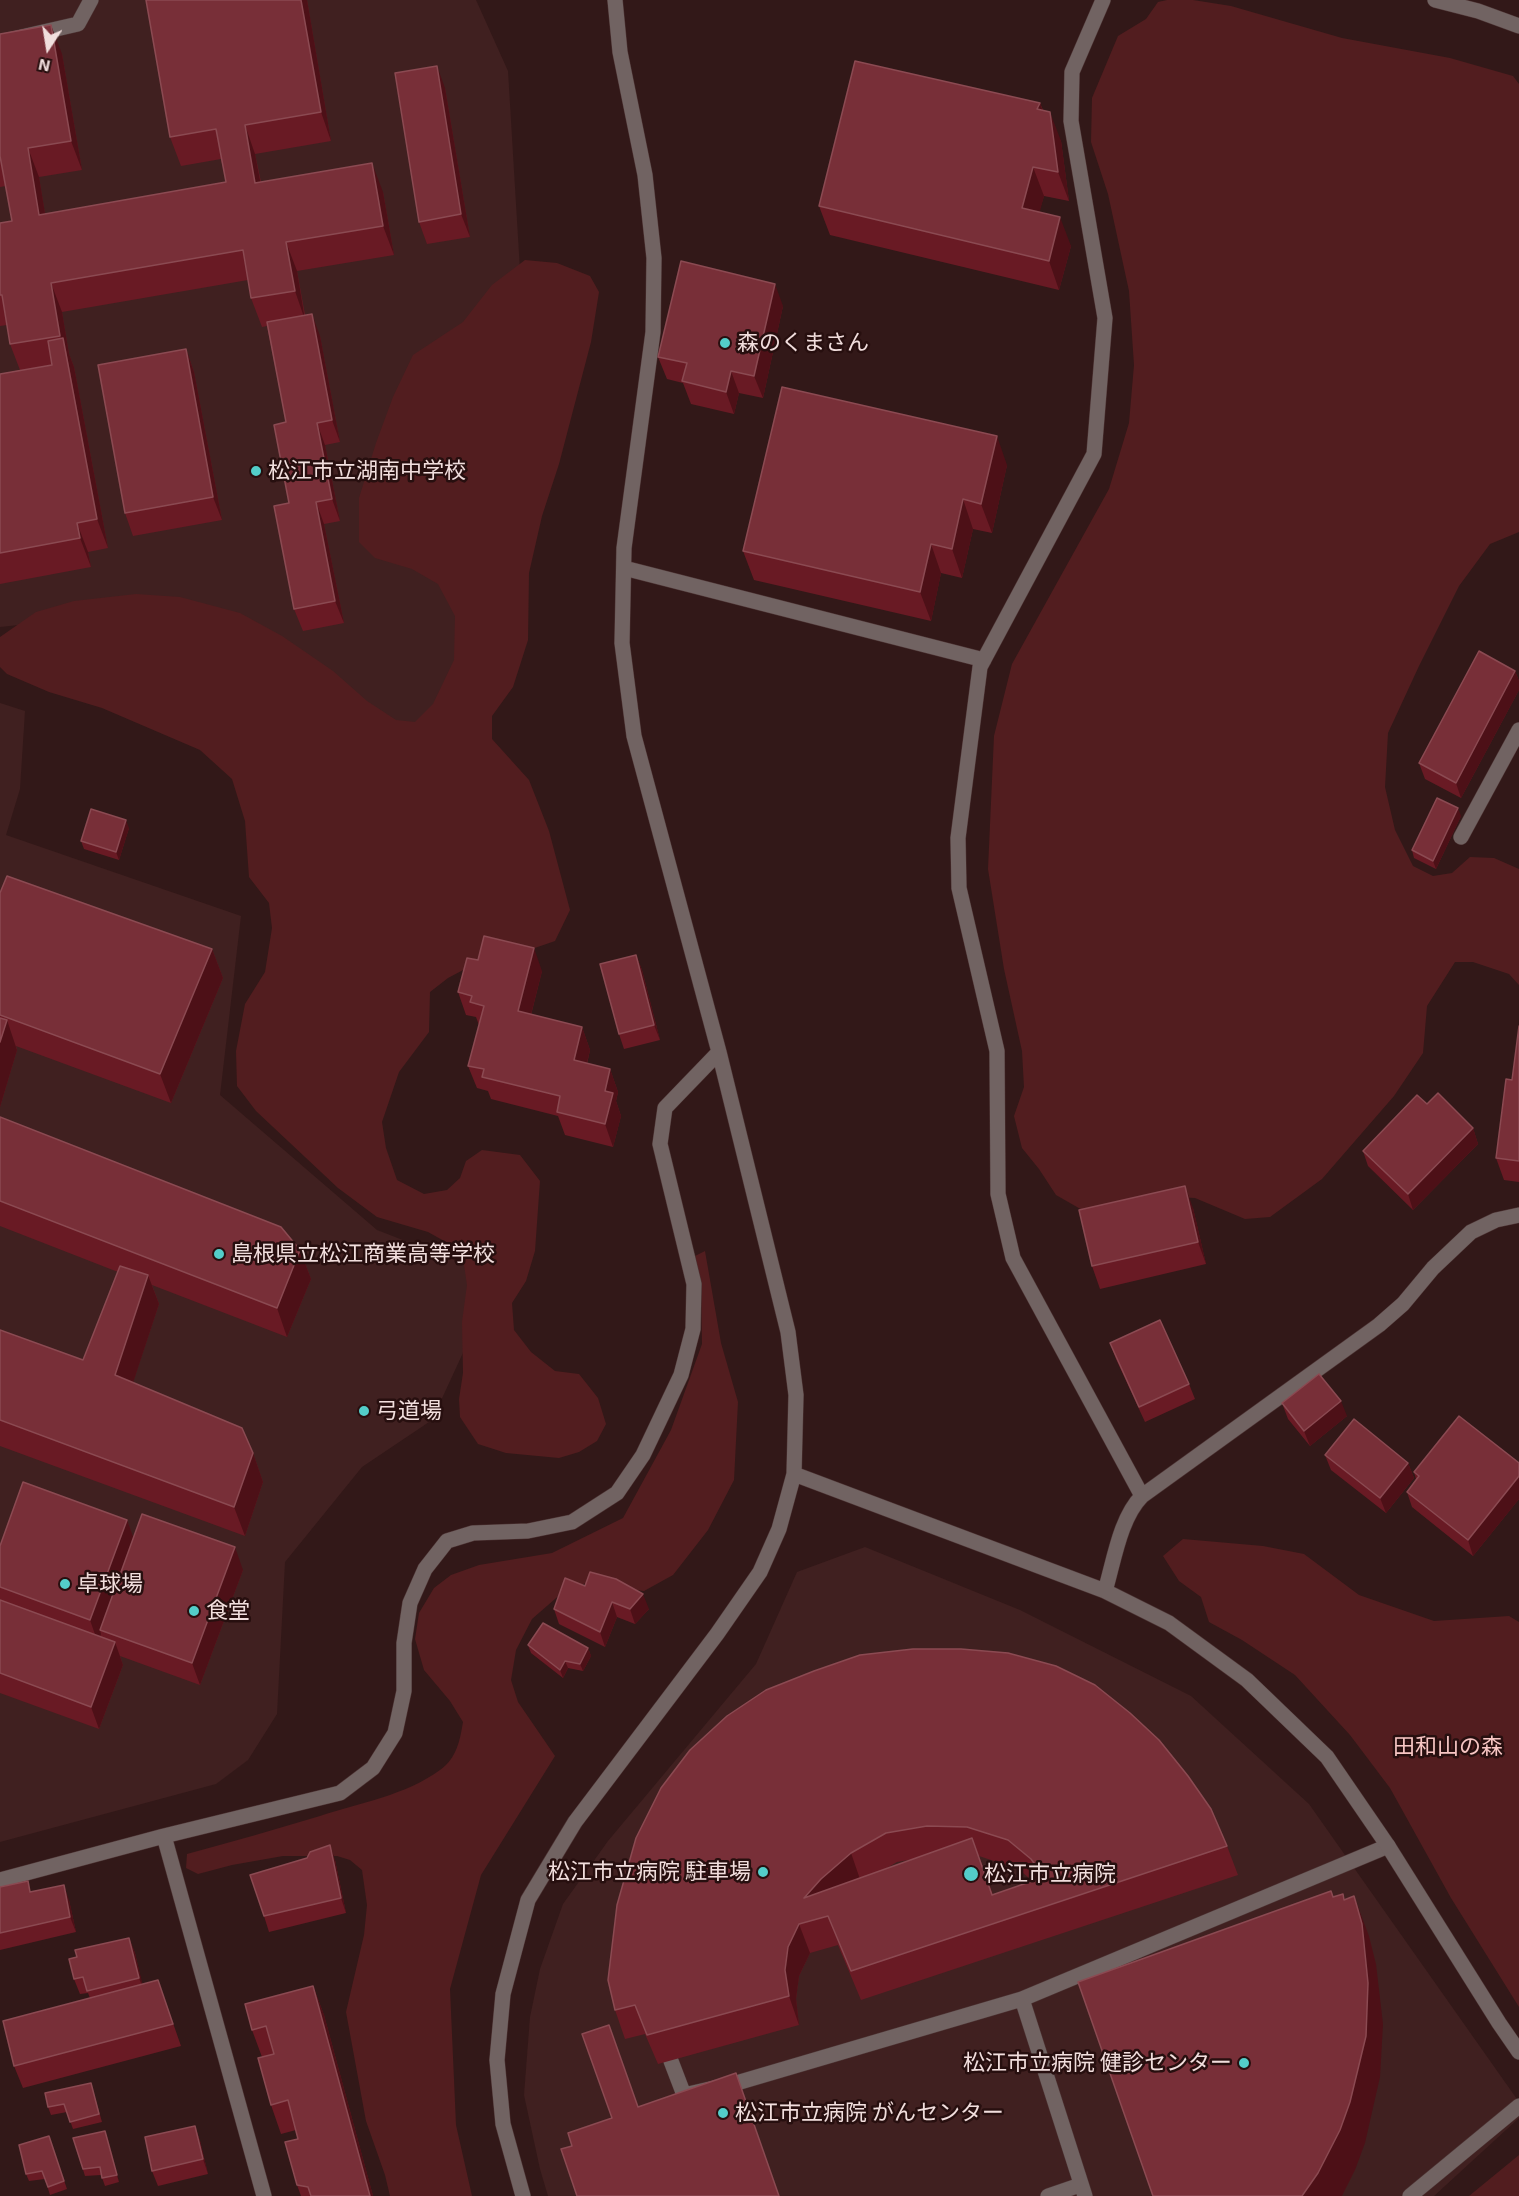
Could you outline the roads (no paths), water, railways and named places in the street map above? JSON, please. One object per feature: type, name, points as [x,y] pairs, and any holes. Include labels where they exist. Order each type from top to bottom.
[{"type":"street","points":[[0,42],[78,24],[91,0]]},
{"type":"street","points":[[523,2196],[503,2124],[497,2060],[503,1994],[528,1900],[575,1822],[717,1634],[760,1572],[779,1529],[794,1474],[796,1395],[788,1332],[719,1052],[634,736],[622,643],[624,548],[653,332],[654,258],[645,175],[620,52],[615,0]]},
{"type":"street","points":[[1103,0],[1072,72],[1071,111],[1105,318],[1094,454],[980,667],[958,838],[959,888],[997,1051],[998,1194],[1013,1258],[1142,1496]]},
{"type":"street","points":[[1435,0],[1478,11],[1519,26]]},
{"type":"street","points":[[624,568],[984,660]]},
{"type":"street","points":[[1461,837],[1519,730]]},
{"type":"street","points":[[0,1880],[164,1836],[340,1793],[373,1768],[395,1733],[404,1691],[404,1643],[410,1603],[425,1569],[447,1541],[473,1533],[528,1531],[572,1522],[617,1493],[643,1455],[681,1375],[693,1329],[694,1284],[660,1144],[665,1107],[719,1052]]},
{"type":"street","points":[[1105,1591],[1126,1518],[1133,1505],[1142,1496],[1379,1325],[1403,1304],[1433,1268],[1471,1232],[1496,1220],[1519,1215]]},
{"type":"street","points":[[794,1474],[1105,1591],[1168,1623],[1247,1680],[1327,1757],[1388,1846],[1519,2052]]},
{"type":"street","points":[[164,1836],[264,2196]]},
{"type":"street","points":[[670,2061],[684,2095],[740,2082],[1022,1999],[1388,1846]]},
{"type":"street","points":[[1022,1999],[1083,2191],[1048,2196]]},
{"type":"street","points":[[1410,2196],[1519,2106]]},
{"type":"place","name":"森のくまさん","points":[[725,343]]},
{"type":"place","name":"松江市立湖南中学校","points":[[256,471]]},
{"type":"place","name":"島根県立松江商業高等学校","points":[[219,1254]]},
{"type":"place","name":"弓道場","points":[[364,1411]]},
{"type":"place","name":"卓球場","points":[[65,1584]]},
{"type":"place","name":"食堂","points":[[194,1611]]},
{"type":"place","name":"松江市立病院 駐車場","points":[[763,1872]]},
{"type":"place","name":"松江市立病院","points":[[971,1874]]},
{"type":"place","name":"松江市立病院 健診センター","points":[[1244,2063]]},
{"type":"place","name":"松江市立病院 がんセンター","points":[[723,2113]]},
{"type":"park label","name":"田和山の森","points":[[1448,1747]]}]
